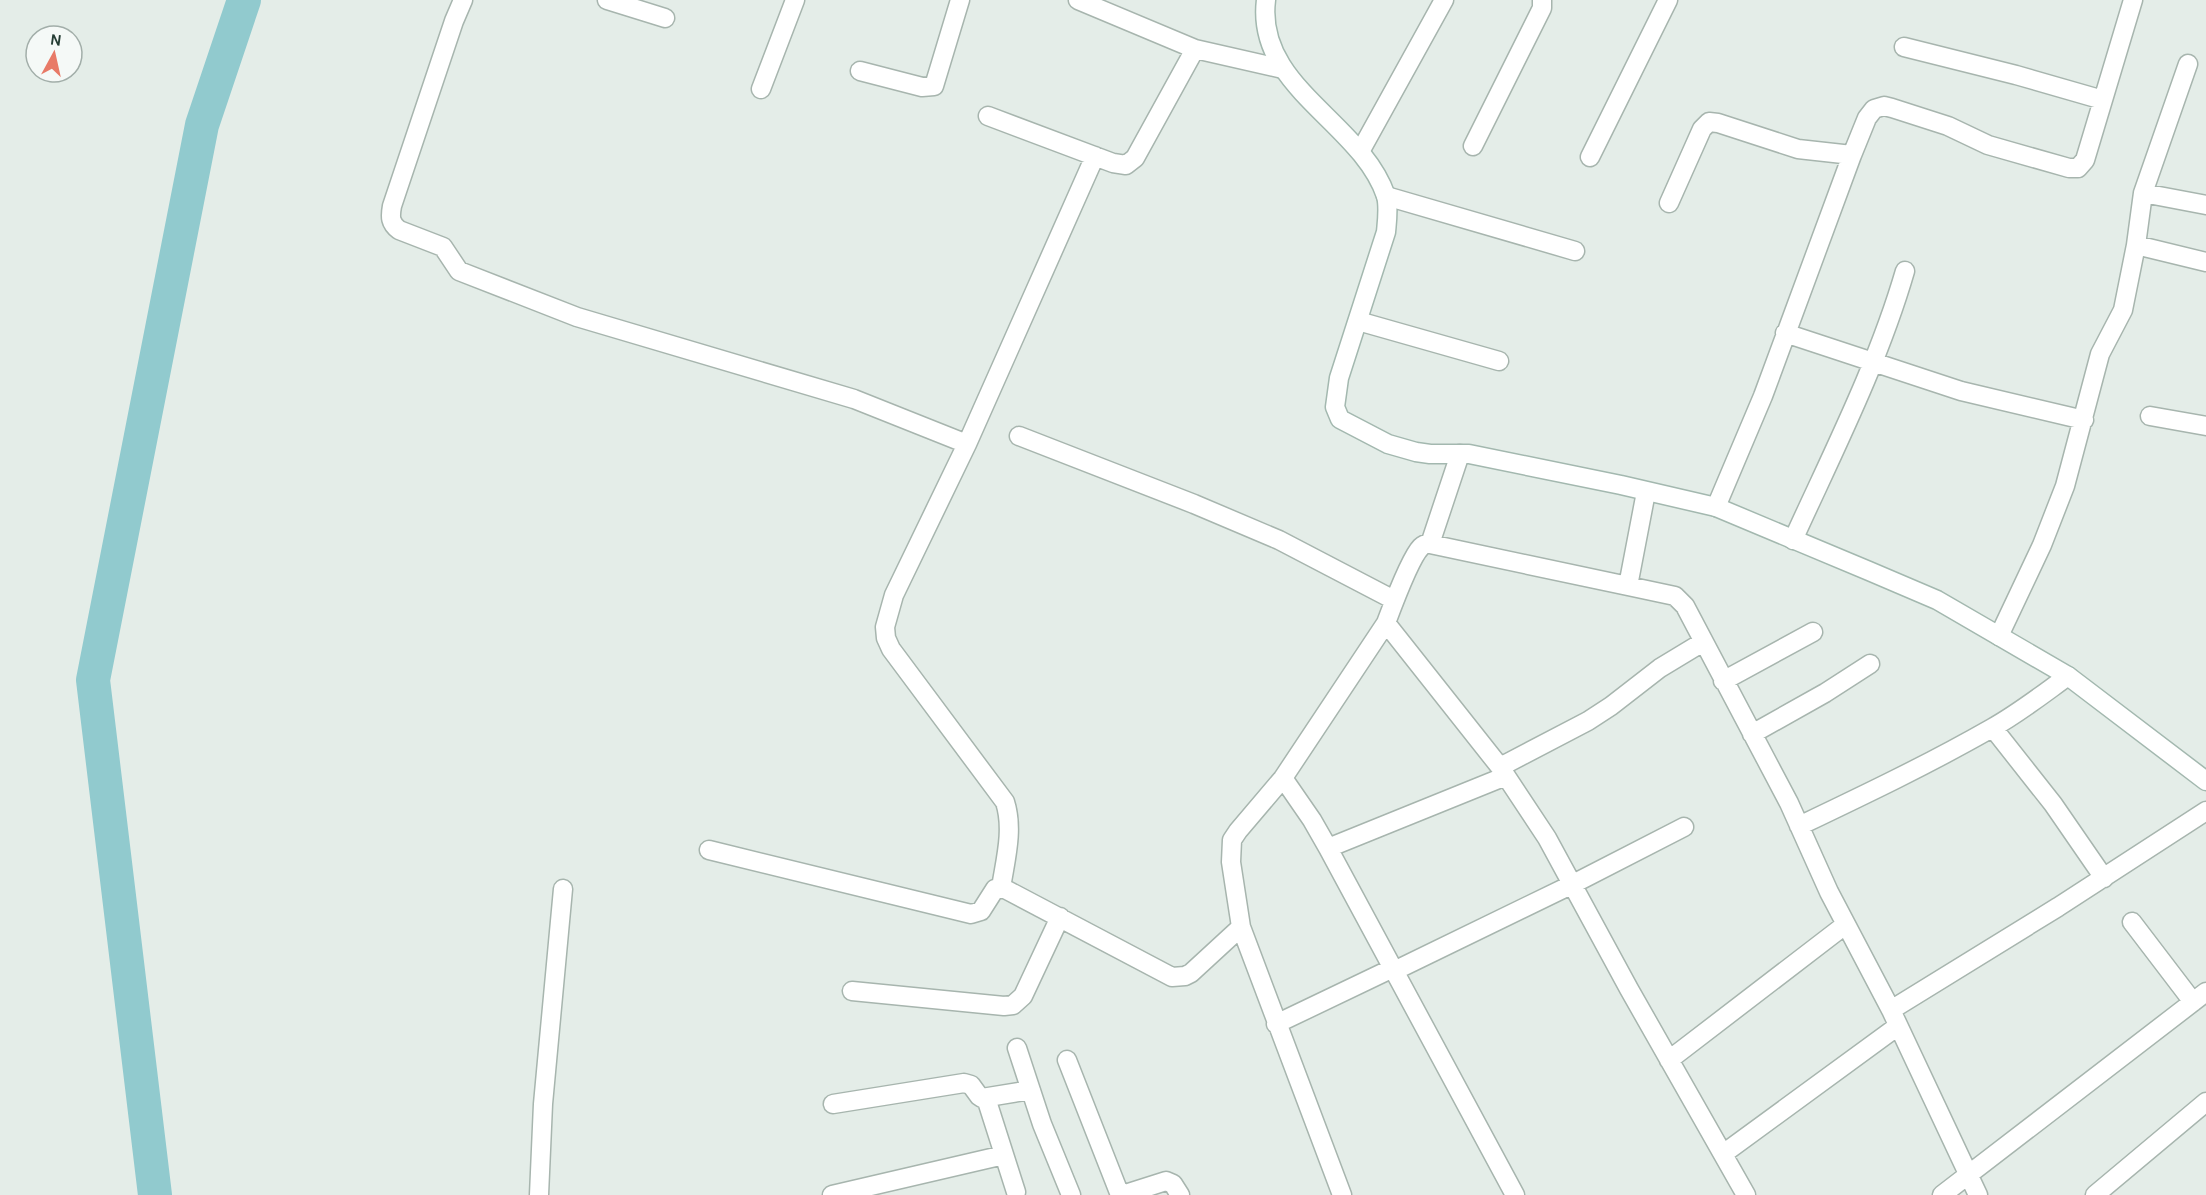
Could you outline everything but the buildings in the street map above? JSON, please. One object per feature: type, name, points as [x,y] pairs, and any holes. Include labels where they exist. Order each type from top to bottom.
[{"type":"street","points":[[463,0],[392,206],[390,220],[393,225],[399,230],[443,248],[459,271],[577,317],[826,390],[967,444]]},
{"type":"street","points":[[607,0],[665,18]]},
{"type":"street","points":[[761,89],[795,0]]},
{"type":"street","points":[[860,72],[922,87],[934,86],[960,0]]},
{"type":"street","points":[[1078,0],[1195,49],[1283,69]]},
{"type":"street","points":[[1266,0],[1267,26],[1272,48],[1283,69],[1308,100],[1361,150],[1386,196],[1386,232],[1339,378],[1335,407],[1340,420],[1388,444],[1430,454],[1469,454],[1716,507],[1937,600],[2068,676],[2206,781]]},
{"type":"street","points":[[1361,150],[1444,0]]},
{"type":"street","points":[[1473,146],[1542,8],[1542,0]]},
{"type":"street","points":[[1590,157],[1668,0]]},
{"type":"street","points":[[1716,507],[1763,396],[1851,155],[1870,113],[1884,106],[1948,126],[1988,145],[2069,168],[2078,168],[2085,160],[2133,0]]},
{"type":"street","points":[[1904,47],[2103,100]]},
{"type":"street","points":[[988,116],[1119,165],[1126,165],[1136,158],[1195,49]]},
{"type":"street","points":[[1999,636],[2054,516],[2065,486],[2100,354],[2123,310],[2136,244],[2142,193],[2188,64]]},
{"type":"street","points":[[1669,203],[1702,129],[1709,122],[1798,149],[1851,155]]},
{"type":"street","points":[[1001,888],[1009,829],[1009,814],[1005,802],[891,650],[886,638],[885,627],[894,595],[967,444],[1095,156]]},
{"type":"street","points":[[2142,193],[2206,205]]},
{"type":"street","points":[[1386,196],[1575,250]]},
{"type":"street","points":[[2136,244],[2206,262]]},
{"type":"street","points":[[1793,540],[1873,362],[1892,315],[1905,271]]},
{"type":"street","points":[[1358,321],[1499,361]]},
{"type":"street","points":[[1785,333],[1961,391],[2084,420]]},
{"type":"street","points":[[2150,416],[2206,426]]},
{"type":"street","points":[[1019,436],[1194,504],[1279,540],[1394,600]]},
{"type":"street","points":[[1430,544],[1460,454]]},
{"type":"street","points":[[1628,586],[1646,492]]},
{"type":"street","points":[[1342,1195],[1241,927],[1232,878],[1233,840],[1283,778],[1386,623],[1394,600],[1417,552],[1425,544],[1675,596],[1681,600],[1752,734],[1799,826],[1845,925],[1895,1018],[1978,1195]]},
{"type":"street","points":[[1386,623],[1503,771],[1547,838],[1746,1195]]},
{"type":"street","points":[[1723,681],[1813,632]]},
{"type":"street","points":[[1328,848],[1503,771],[1588,721],[1660,668],[1703,642]]},
{"type":"street","points":[[1752,734],[1825,693],[1870,664]]},
{"type":"street","points":[[1799,826],[1895,780],[1992,728],[2068,676]]},
{"type":"street","points":[[1992,728],[2053,804],[2104,878]]},
{"type":"street","points":[[1283,778],[1328,848],[1515,1195]]},
{"type":"street","points":[[1723,1154],[1895,1018],[1996,946],[2206,811]]},
{"type":"street","points":[[1276,1024],[1573,884],[1684,827]]},
{"type":"street","points":[[709,850],[971,914],[981,911],[994,891],[1001,888],[1009,890],[1166,975],[1178,978],[1191,973],[1241,927]]},
{"type":"street","points":[[539,1195],[543,1104],[563,889]]},
{"type":"street","points":[[852,991],[1013,1005],[1023,996],[1059,917]]},
{"type":"street","points":[[1942,1195],[2199,997],[2132,922]]},
{"type":"street","points":[[1670,1060],[1845,925]]},
{"type":"street","points":[[1017,1048],[1042,1124],[1071,1195]]},
{"type":"street","points":[[1067,1060],[1121,1195],[1166,1180],[1173,1184],[1180,1195]]},
{"type":"street","points":[[833,1104],[964,1083],[971,1085],[979,1096],[986,1098],[1031,1090]]},
{"type":"street","points":[[986,1098],[1016,1192]]},
{"type":"street","points":[[2095,1195],[2206,1102]]},
{"type":"street","points":[[832,1195],[1004,1155]]},
{"type":"waterway","points":[[155,1195],[93,680],[202,125],[244,0]]}]
